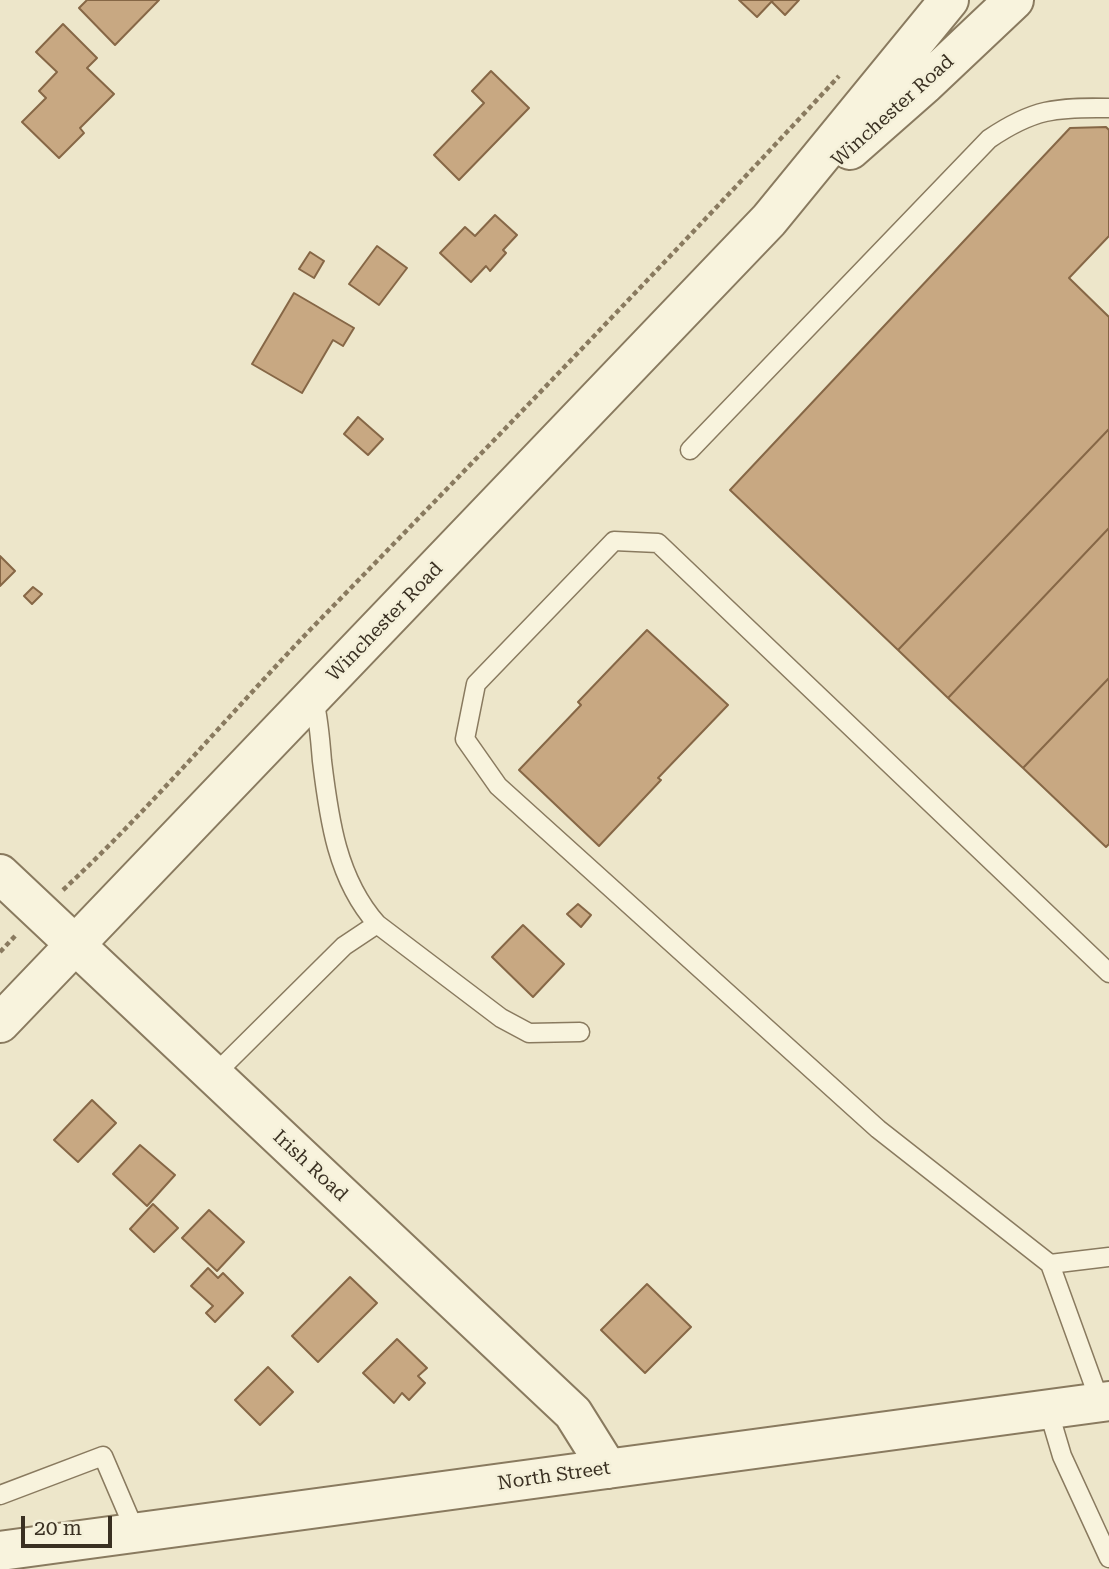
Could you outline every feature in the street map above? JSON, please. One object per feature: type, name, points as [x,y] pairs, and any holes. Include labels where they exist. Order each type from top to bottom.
[{"type":"street","name":"Winchester Road","points":[[0,1023],[769,220],[949,0]]},
{"type":"street","name":"Winchester Road","points":[[769,220],[925,84],[1014,0]]},
{"type":"street","name":"Irish Road","points":[[0,874],[573,1413],[608,1469]]},
{"type":"street","name":"North Street","points":[[0,1551],[1104,1401]]},
{"type":"lane","points":[[690,450],[989,139],[1014,122],[1041,111],[1068,107],[1109,108]]},
{"type":"lane","points":[[1104,1401],[1050,1264],[878,1129],[498,786],[465,738],[476,684],[614,541],[658,543],[1109,973]]},
{"type":"lane","points":[[313,696],[318,715],[331,824],[339,856],[364,909],[377,924],[502,1018],[529,1033],[580,1032]]},
{"type":"lane","points":[[214,1075],[344,946],[377,924]]},
{"type":"lane","points":[[1050,1264],[1109,1257]]},
{"type":"lane","points":[[1048,1409],[1062,1456],[1109,1558]]},
{"type":"lane","points":[[0,1495],[103,1457],[136,1533]]},
{"type":"path","points":[[0,952],[100,855],[183,769],[284,657],[635,291],[682,246],[847,67]]},
{"type":"building","points":[[87,0],[159,0],[115,45],[79,8]]},
{"type":"building","points":[[739,0],[773,0],[757,17]]},
{"type":"building","points":[[773,0],[799,0],[785,15]]},
{"type":"building","points":[[63,24],[97,58],[87,68],[114,94],[80,128],[84,133],[59,158],[22,122],[46,98],[39,91],[57,72],[36,52]]},
{"type":"building","points":[[491,71],[529,108],[459,180],[434,155],[484,103],[472,91]]},
{"type":"building","points":[[1106,127],[1109,130],[1109,236],[1069,278],[1109,317],[1109,429],[898,650],[730,490],[1070,128]]},
{"type":"building","points":[[495,215],[517,235],[503,250],[506,253],[490,271],[486,266],[471,282],[440,253],[465,227],[475,236]]},
{"type":"building","points":[[377,246],[407,268],[379,305],[349,284]]},
{"type":"building","points":[[310,252],[324,261],[314,278],[299,269]]},
{"type":"building","points":[[294,293],[354,328],[343,346],[333,340],[302,393],[252,364]]},
{"type":"building","points":[[358,417],[383,439],[368,455],[344,434]]},
{"type":"building","points":[[1109,429],[1109,528],[948,698],[898,650]]},
{"type":"building","points":[[1109,528],[1109,678],[1023,768],[948,698]]},
{"type":"building","points":[[0,556],[15,571],[0,586]]},
{"type":"building","points":[[33,587],[42,594],[32,604],[24,596]]},
{"type":"building","points":[[647,630],[728,705],[658,778],[661,780],[599,846],[519,770],[581,705],[578,702]]},
{"type":"building","points":[[1109,678],[1109,844],[1106,847],[1023,768]]},
{"type":"building","points":[[578,904],[591,915],[581,927],[567,914]]},
{"type":"building","points":[[523,925],[564,964],[533,997],[492,957]]},
{"type":"building","points":[[92,1100],[116,1123],[78,1162],[54,1140]]},
{"type":"building","points":[[140,1145],[175,1175],[147,1206],[113,1174]]},
{"type":"building","points":[[153,1204],[178,1228],[154,1252],[130,1229]]},
{"type":"building","points":[[209,1210],[244,1242],[217,1271],[182,1238]]},
{"type":"building","points":[[208,1268],[218,1278],[223,1273],[243,1293],[215,1322],[206,1313],[213,1306],[191,1286]]},
{"type":"building","points":[[350,1277],[377,1303],[318,1362],[292,1336]]},
{"type":"building","points":[[647,1284],[691,1327],[645,1373],[601,1330]]},
{"type":"building","points":[[397,1339],[427,1368],[418,1376],[425,1383],[409,1400],[402,1393],[394,1403],[363,1373]]},
{"type":"building","points":[[268,1367],[293,1392],[260,1425],[235,1400]]}]
